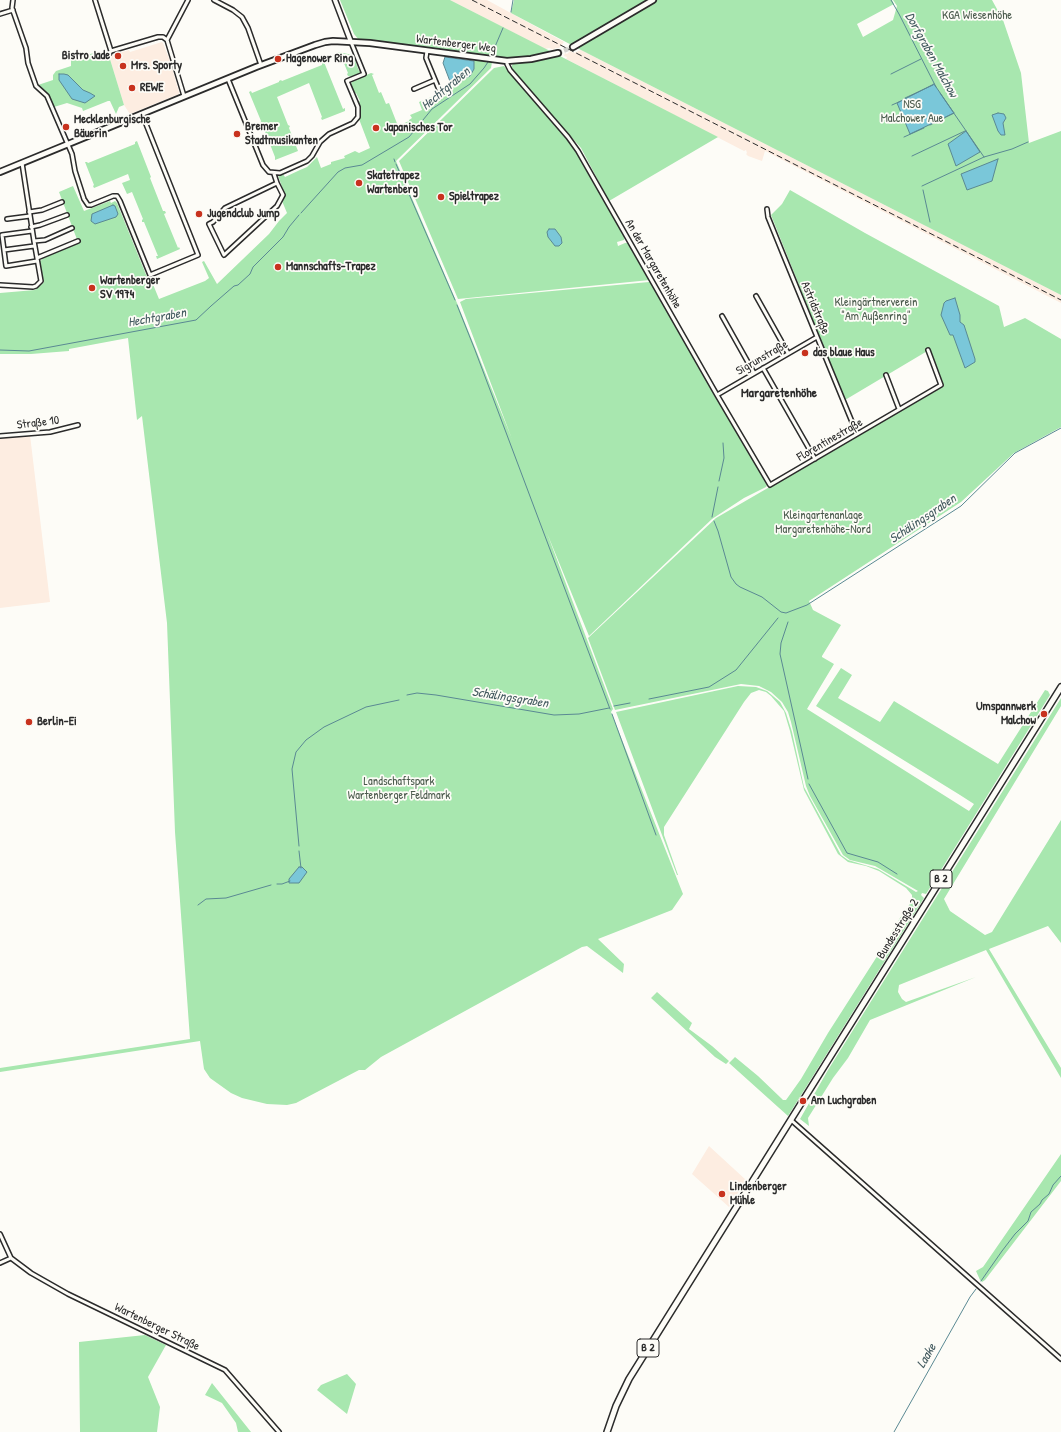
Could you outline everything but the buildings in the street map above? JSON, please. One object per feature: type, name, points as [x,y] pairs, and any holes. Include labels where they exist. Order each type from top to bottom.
[{"type":"main road","points":[[573,47],[653,0]]},
{"type":"main road","name":"Wartenberger Weg","points":[[0,172],[8,167],[22,163],[184,96],[315,45],[334,41],[370,43],[507,61],[531,59],[558,53]]},
{"type":"main road","name":"Bundesstraße 2","points":[[790,1120],[1061,687]]},
{"type":"main road","name":"B 2","points":[[607,1432],[616,1406],[629,1379],[790,1120]]},
{"type":"street","points":[[13,0],[12,10],[26,48],[28,63],[36,86],[47,96],[68,144],[72,154],[76,176],[86,202],[91,205],[113,196],[117,196],[150,275],[198,255],[142,114]]},
{"type":"street","points":[[95,0],[110,52],[158,37],[162,37],[167,40],[184,96]]},
{"type":"street","points":[[167,40],[188,0]]},
{"type":"street","points":[[214,0],[233,10],[242,17],[248,28],[261,65]]},
{"type":"street","points":[[228,79],[263,165],[269,172],[274,174],[280,173],[304,164],[310,159],[317,146],[329,134],[353,123],[358,117],[358,107],[347,80],[364,74],[335,0]]},
{"type":"street","points":[[0,14],[12,10]]},
{"type":"street","points":[[427,51],[426,58],[440,92]]},
{"type":"street","name":"An der Margaretenhöhe","points":[[507,61],[510,70],[568,137],[578,151],[770,485]]},
{"type":"street","points":[[414,89],[435,80]]},
{"type":"street","points":[[0,285],[36,286],[41,280],[34,246],[22,163]]},
{"type":"street","points":[[274,174],[283,195],[277,206],[224,255],[209,224],[213,222],[225,208],[277,183]]},
{"type":"street","points":[[29,212],[42,210],[62,202]]},
{"type":"street","name":"Astridstraße","points":[[766,209],[857,434]]},
{"type":"street","points":[[31,227],[40,226],[67,215]]},
{"type":"street","points":[[7,219],[30,216]]},
{"type":"street","points":[[34,241],[45,240],[72,228]]},
{"type":"street","points":[[32,231],[2,235],[6,266],[37,260],[78,241]]},
{"type":"street","points":[[4,250],[34,246]]},
{"type":"street","points":[[756,296],[788,353]]},
{"type":"street","points":[[722,316],[754,373]]},
{"type":"street","name":"Sigrunstraße","points":[[717,395],[817,337]]},
{"type":"street","name":"Florentinestraße","points":[[770,485],[941,386],[928,350]]},
{"type":"street","points":[[763,368],[815,459]]},
{"type":"street","points":[[886,375],[899,409]]},
{"type":"street","name":"Straße 10","points":[[0,436],[50,432],[78,425]]},
{"type":"street","points":[[790,1120],[1061,1359]]},
{"type":"street","points":[[0,1234],[11,1258],[0,1263]]},
{"type":"street","name":"Wartenberger Straße","points":[[11,1258],[26,1270],[68,1294],[225,1370],[279,1432]]},
{"type":"shaded area","points":[[450,0],[487,0],[564,42],[559,48],[555,48],[554,50],[549,48],[545,49]]},
{"type":"shaded area","points":[[162,42],[170,61],[179,94],[130,114],[124,105],[109,56],[129,50],[130,52]]},
{"type":"shaded area","points":[[581,50],[1061,295],[1061,303],[765,151],[762,161],[748,156],[746,154],[746,150],[744,151],[566,59],[567,57],[564,56],[565,53],[567,54],[570,51],[574,53]]},
{"type":"shaded area","points":[[30,435],[50,602],[0,608],[0,438]]},
{"type":"shaded area","points":[[709,1146],[746,1180],[729,1207],[692,1174]]},
{"type":"green space","points":[[340,0],[450,0],[552,52],[527,58],[503,59],[359,40],[354,34]]},
{"type":"green space","name":"NSG Malchower Aue","points":[[514,0],[892,0],[894,4],[857,24],[863,37],[893,20],[897,6],[893,0],[992,0],[1003,20],[1021,73],[1029,143],[1061,131],[1061,295],[511,13]]},
{"type":"green space","points":[[338,52],[353,55],[359,71],[361,70],[360,73],[352,77],[348,76],[341,56],[339,56]]},
{"type":"green space","points":[[94,53],[96,56],[101,54],[109,56],[124,105],[119,107],[116,114],[110,101],[83,111],[82,108],[67,103],[54,107],[49,94],[38,85],[53,80],[53,75],[56,71],[71,66],[71,59]]},
{"type":"green space","points":[[558,55],[718,137],[609,201],[581,148],[518,77],[512,68],[512,65],[515,63],[535,61]]},
{"type":"green space","name":"Landschaftspark Wartenberger Feldmark","points":[[474,60],[492,62],[491,68],[396,161],[457,303],[512,439],[460,302],[466,299],[651,282],[768,484],[766,487],[744,498],[712,519],[589,636],[547,533],[613,709],[611,712],[683,894],[672,910],[598,939],[624,964],[623,973],[587,946],[582,947],[381,1057],[365,1070],[359,1070],[296,1103],[287,1105],[267,1104],[242,1098],[231,1093],[210,1078],[204,1069],[200,1041],[0,1072],[0,1068],[190,1039],[175,832],[167,623],[142,416],[137,420],[128,338],[69,349],[69,351],[31,354],[0,354],[0,293],[35,290],[44,282],[39,261],[42,260],[40,257],[78,242],[59,192],[73,186],[84,211],[110,201],[111,203],[115,201],[117,203],[149,282],[152,282],[159,299],[205,281],[209,278],[202,262],[204,261],[217,284],[269,234],[287,213],[282,201],[285,196],[278,175],[283,174],[285,177],[307,167],[317,157],[321,168],[331,164],[331,162],[345,158],[344,156],[355,151],[359,153],[370,148],[359,119],[360,114],[358,102],[360,101],[356,93],[354,93],[351,85],[352,81],[371,73],[374,74],[372,75],[379,93],[381,92],[386,104],[389,103],[398,126],[409,121],[412,118],[410,115],[422,110],[419,102],[453,88],[451,84],[470,76],[474,69]]},
{"type":"green space","points":[[324,62],[345,111],[322,120],[309,83],[277,97],[288,125],[290,126],[289,128],[298,151],[275,160],[249,92],[251,91],[252,93],[281,80],[282,81],[322,65]]},
{"type":"green space","points":[[504,66],[572,145],[625,236],[624,240],[617,242],[618,246],[628,243],[650,280],[458,299],[399,161],[494,68]]},
{"type":"green space","points":[[137,141],[163,211],[166,213],[164,214],[178,248],[179,247],[180,249],[157,259],[156,256],[158,256],[144,222],[142,222],[143,219],[132,192],[127,194],[122,183],[130,180],[128,174],[94,188],[85,162],[88,163],[135,144]]},
{"type":"green space","points":[[790,190],[865,233],[999,306],[1004,327],[1025,318],[1061,339],[1061,427],[1014,453],[961,502],[809,601],[813,610],[841,625],[822,656],[834,664],[807,709],[969,811],[974,804],[816,706],[841,668],[852,675],[838,698],[880,722],[894,701],[998,764],[1045,690],[1048,691],[1050,695],[926,894],[922,893],[921,895],[924,898],[788,1116],[729,1063],[735,1057],[783,1100],[786,1100],[801,1079],[828,1033],[912,901],[912,895],[906,888],[879,871],[848,862],[838,854],[804,790],[784,711],[771,696],[766,692],[759,690],[751,693],[744,702],[664,827],[664,835],[677,875],[616,712],[738,686],[756,687],[767,691],[780,702],[786,713],[792,732],[804,787],[841,855],[848,860],[878,869],[916,892],[918,891],[875,866],[850,860],[843,855],[810,796],[806,786],[788,712],[782,702],[771,692],[759,686],[741,684],[615,710],[588,638],[716,518],[944,386],[929,350],[845,400],[771,215],[782,204]]},
{"type":"green space","points":[[1061,698],[1061,706],[944,899],[950,911],[985,935],[992,932],[1061,820],[1061,943],[1048,926],[989,949],[1061,1068],[1061,1078],[986,950],[899,985],[898,992],[902,999],[906,1002],[976,977],[870,1020],[848,1058],[833,1078],[808,1118],[809,1126],[800,1119],[828,1070]]},
{"type":"green space","points":[[657,992],[692,1023],[689,1029],[729,1061],[726,1064],[715,1057],[651,998]]},
{"type":"green space","points":[[1061,1154],[1061,1181],[982,1282],[976,1271],[983,1267]]},
{"type":"green space","points":[[145,1335],[166,1345],[148,1377],[160,1407],[157,1432],[80,1432],[79,1342]]},
{"type":"green space","points":[[347,1374],[356,1384],[347,1414],[317,1390],[321,1385]]},
{"type":"green space","points":[[212,1383],[251,1432],[238,1432],[236,1423],[222,1403],[205,1395]]},
{"type":"water","points":[[445,57],[474,61],[474,69],[470,76],[451,84],[443,63]]},
{"type":"water","points":[[59,74],[68,75],[83,90],[95,96],[85,103],[72,99],[59,80]]},
{"type":"water","points":[[934,84],[954,113],[910,134],[897,103]]},
{"type":"water","points":[[998,113],[1004,114],[1006,118],[1003,123],[1005,135],[1001,135],[998,131],[992,115]]},
{"type":"water","points":[[966,131],[980,152],[956,166],[948,144]]},
{"type":"water","points":[[998,159],[992,181],[967,190],[961,174]]},
{"type":"water","points":[[113,205],[115,206],[118,214],[116,217],[95,224],[91,221],[92,214]]},
{"type":"water","points":[[549,229],[555,229],[561,237],[562,243],[559,246],[555,246],[548,237],[547,232]]},
{"type":"water","points":[[955,298],[960,315],[960,322],[964,325],[975,359],[975,362],[965,368],[953,335],[950,335],[941,315],[944,303]]},
{"type":"water","points":[[299,867],[302,867],[307,872],[299,883],[289,883],[289,879]]},
{"type":"waterway","name":"Hechtgraben","points":[[511,12],[513,0]]},
{"type":"waterway","name":"Dorfgraben Malchow","points":[[891,0],[936,87]]},
{"type":"waterway","name":"Hechtgraben","points":[[491,56],[503,28]]},
{"type":"waterway","points":[[571,45],[584,38]]},
{"type":"waterway","points":[[891,74],[921,59]]},
{"type":"waterway","name":"Hechtgraben","points":[[301,213],[338,172],[345,168],[362,165],[409,137],[432,109],[470,84],[488,62]]},
{"type":"waterway","points":[[905,98],[933,85]]},
{"type":"waterway","name":"Dorfgraben Malchow","points":[[940,93],[984,157]]},
{"type":"waterway","points":[[892,105],[901,101]]},
{"type":"waterway","points":[[930,125],[954,113]]},
{"type":"waterway","points":[[896,117],[903,114]]},
{"type":"waterway","points":[[904,137],[924,128]]},
{"type":"waterway","points":[[912,156],[965,131]]},
{"type":"waterway","points":[[922,186],[984,157],[1012,149],[1028,142]]},
{"type":"waterway","points":[[396,164],[455,300]]},
{"type":"waterway","name":"Dorfgraben Malchow","points":[[923,190],[930,222]]},
{"type":"waterway","name":"Hechtgraben","points":[[0,350],[29,351],[196,320],[234,286],[238,285],[250,274],[253,267],[283,237],[299,215]]},
{"type":"waterway","points":[[457,305],[610,709]]},
{"type":"waterway","name":"Schälingsgraben","points":[[714,521],[731,577],[736,584],[762,597],[781,612],[786,613],[807,605],[961,506],[1015,453],[1061,428]]},
{"type":"waterway","points":[[719,481],[724,458],[723,443]]},
{"type":"waterway","points":[[712,517],[718,487]]},
{"type":"waterway","name":"Schälingsgraben","points":[[649,699],[709,687],[736,670],[778,618]]},
{"type":"waterway","points":[[788,622],[781,643],[780,654],[808,779]]},
{"type":"waterway","name":"Schälingsgraben","points":[[407,695],[417,693],[436,695],[554,715],[579,714],[609,708]]},
{"type":"waterway","name":"Schälingsgraben","points":[[299,846],[292,769],[296,752],[306,740],[324,727],[366,707],[399,700]]},
{"type":"waterway","name":"Schälingsgraben","points":[[614,706],[630,703]]},
{"type":"waterway","points":[[612,714],[656,835]]},
{"type":"waterway","points":[[809,784],[847,853],[878,862],[897,874]]},
{"type":"waterway","name":"Schälingsgraben","points":[[299,851],[301,868]]},
{"type":"waterway","name":"Schälingsgraben","points":[[277,884],[290,881]]},
{"type":"waterway","name":"Schälingsgraben","points":[[198,905],[206,899],[226,898],[271,885]]},
{"type":"waterway","name":"Laake","points":[[981,1281],[1015,1234],[1028,1221],[1031,1212],[1049,1194],[1053,1185],[1061,1176]]},
{"type":"waterway","name":"Laake","points":[[894,1432],[970,1297],[976,1289]]},
{"type":"tunnel","points":[[558,53],[573,47]]},
{"type":"railway","points":[[472,0],[1061,300]]},
{"type":"place","name":"Bistro Jade","points":[[118,56]]},
{"type":"place","name":"Hagenower Ring","points":[[278,59]]},
{"type":"place","name":"Mrs. Sporty","points":[[123,66]]},
{"type":"place","name":"REWE","points":[[132,88]]},
{"type":"place","name":"Mecklenburgische Bäuerin","points":[[66,127]]},
{"type":"place","name":"Japanisches Tor","points":[[376,128]]},
{"type":"place","name":"Bremer Stadtmusikanten","points":[[237,134]]},
{"type":"place","name":"Skatetrapez Wartenberg","points":[[359,183]]},
{"type":"place","name":"Spieltrapez","points":[[441,197]]},
{"type":"place","name":"Jugendclub Jump","points":[[199,214]]},
{"type":"place","name":"Mannschafts-Trapez","points":[[278,267]]},
{"type":"place","name":"Wartenberger SV 1974","points":[[92,288]]},
{"type":"place","name":"das blaue Haus","points":[[805,353]]},
{"type":"place","name":"Umspannwerk Malchow","points":[[1044,714]]},
{"type":"place","name":"Berlin-Ei","points":[[29,722]]},
{"type":"place","name":"Am Luchgraben","points":[[803,1101]]},
{"type":"place","name":"Lindenberger Mühle","points":[[722,1194]]},
{"type":"district","name":"Margaretenhöhe","points":[[779,394]]},
{"type":"park label","name":"KGA Wiesenhöhe","points":[[977,16]]},
{"type":"park label","name":"Kleingärtnerverein \"Am Außenring\"","points":[[876,310]]},
{"type":"park label","name":"Kleingartenanlage Margaretenhöhe-Nord","points":[[823,523]]}]
